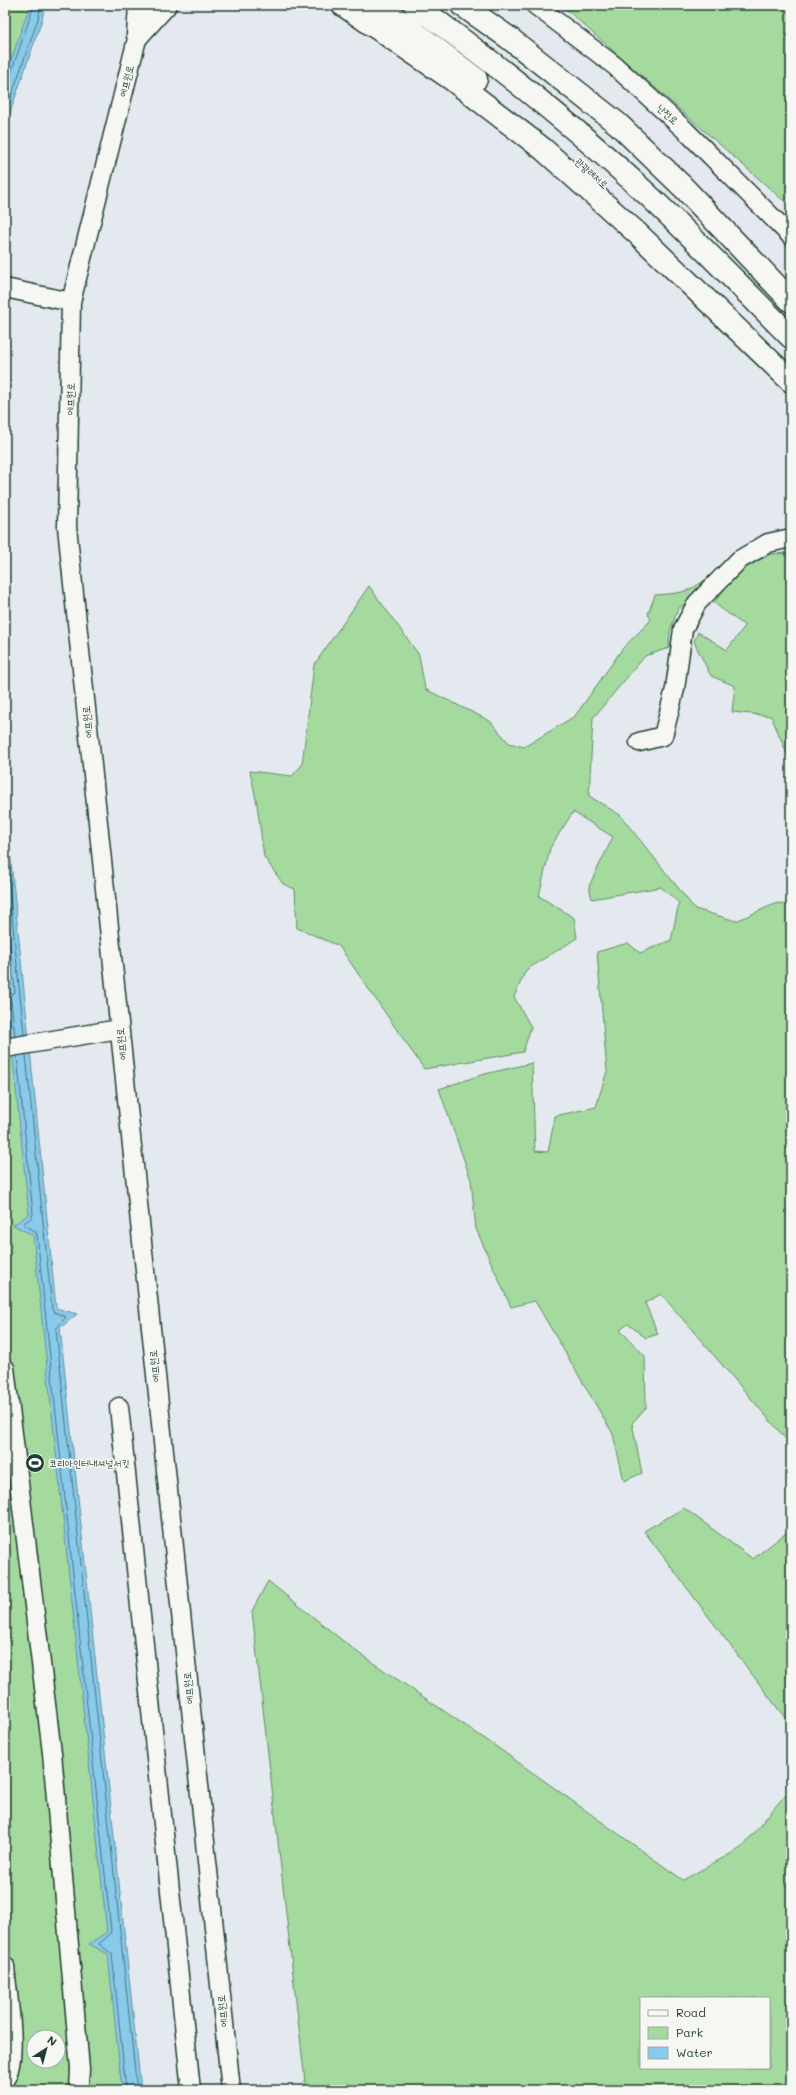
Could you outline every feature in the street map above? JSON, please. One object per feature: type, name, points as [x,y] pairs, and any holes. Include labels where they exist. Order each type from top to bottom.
[{"type":"highway","points":[[138,35],[140,5]]},
{"type":"highway","points":[[138,35],[165,5]]},
{"type":"highway","points":[[343,5],[453,80],[543,149],[637,233],[791,381]]},
{"type":"highway","name":"관광레저로","points":[[375,5],[437,48],[560,145],[653,228],[791,362]]},
{"type":"highway","name":"관광레저로","points":[[415,5],[453,32],[550,109],[649,196],[791,336]]},
{"type":"highway","points":[[462,5],[508,38],[618,124],[683,187],[791,300]]},
{"type":"highway","points":[[759,267],[791,281]]},
{"type":"street","name":"에프원로","points":[[149,5],[138,35],[71,302],[67,527],[231,2090]]},
{"type":"street","name":"난전로","points":[[535,5],[615,66],[685,130],[791,236]]},
{"type":"street","points":[[5,288],[71,302]]},
{"type":"street","points":[[639,742],[663,736],[675,689],[683,629],[696,603],[739,560],[768,543],[791,538]]},
{"type":"street","points":[[5,1048],[119,1029]]},
{"type":"street","points":[[5,1368],[52,1753],[80,2069],[79,2090]]},
{"type":"street","points":[[119,1407],[191,2090]]},
{"type":"street","points":[[5,1966],[12,2051],[8,2074],[5,2079]]},
{"type":"green space","points":[[5,5],[32,5],[28,32],[5,136]]},
{"type":"green space","points":[[561,5],[791,5],[791,207],[776,194]]},
{"type":"green space","points":[[791,553],[791,757],[788,756],[771,716],[732,712],[735,686],[711,676],[694,642],[698,632],[727,650],[745,626],[714,603],[735,574],[770,554]]},
{"type":"green space","points":[[718,569],[701,591],[678,609],[670,631],[669,648],[645,656],[593,718],[589,796],[620,815],[695,909],[736,921],[777,903],[791,906],[791,1445],[661,1294],[645,1303],[658,1334],[646,1338],[628,1324],[620,1330],[645,1356],[646,1408],[632,1423],[642,1473],[624,1481],[613,1434],[535,1301],[511,1307],[476,1229],[471,1180],[439,1089],[481,1075],[532,1063],[535,1151],[548,1152],[555,1116],[596,1107],[607,1071],[597,952],[628,943],[640,953],[671,940],[679,903],[661,887],[592,899],[589,886],[613,837],[573,812],[550,848],[539,896],[574,918],[577,938],[526,970],[514,997],[531,1027],[523,1052],[424,1069],[339,946],[297,928],[295,889],[283,884],[264,857],[257,804],[250,771],[292,776],[302,765],[314,665],[369,586],[419,655],[425,689],[490,721],[509,743],[524,747],[575,716],[623,648],[651,620],[648,614],[655,595],[689,590]]},
{"type":"green space","name":"코리아인터내셔널서킷","points":[[5,889],[132,2090],[5,2090]]},
{"type":"green space","points":[[684,1508],[753,1559],[791,1529],[791,1726],[644,1531]]},
{"type":"green space","points":[[268,1581],[357,1652],[494,1745],[683,1880],[741,1848],[791,1788],[791,2090],[306,2090],[252,1611]]},
{"type":"water","points":[[30,5],[45,5],[42,20],[5,127],[5,78]]},
{"type":"water","points":[[5,802],[56,1308],[77,1314],[60,1328],[141,2090],[122,2090],[108,1954],[89,1944],[107,1932],[33,1235],[13,1225],[29,1214],[5,982]]},
{"type":"place","name":"코리아인터내셔널서킷","points":[[35,1463]]}]
